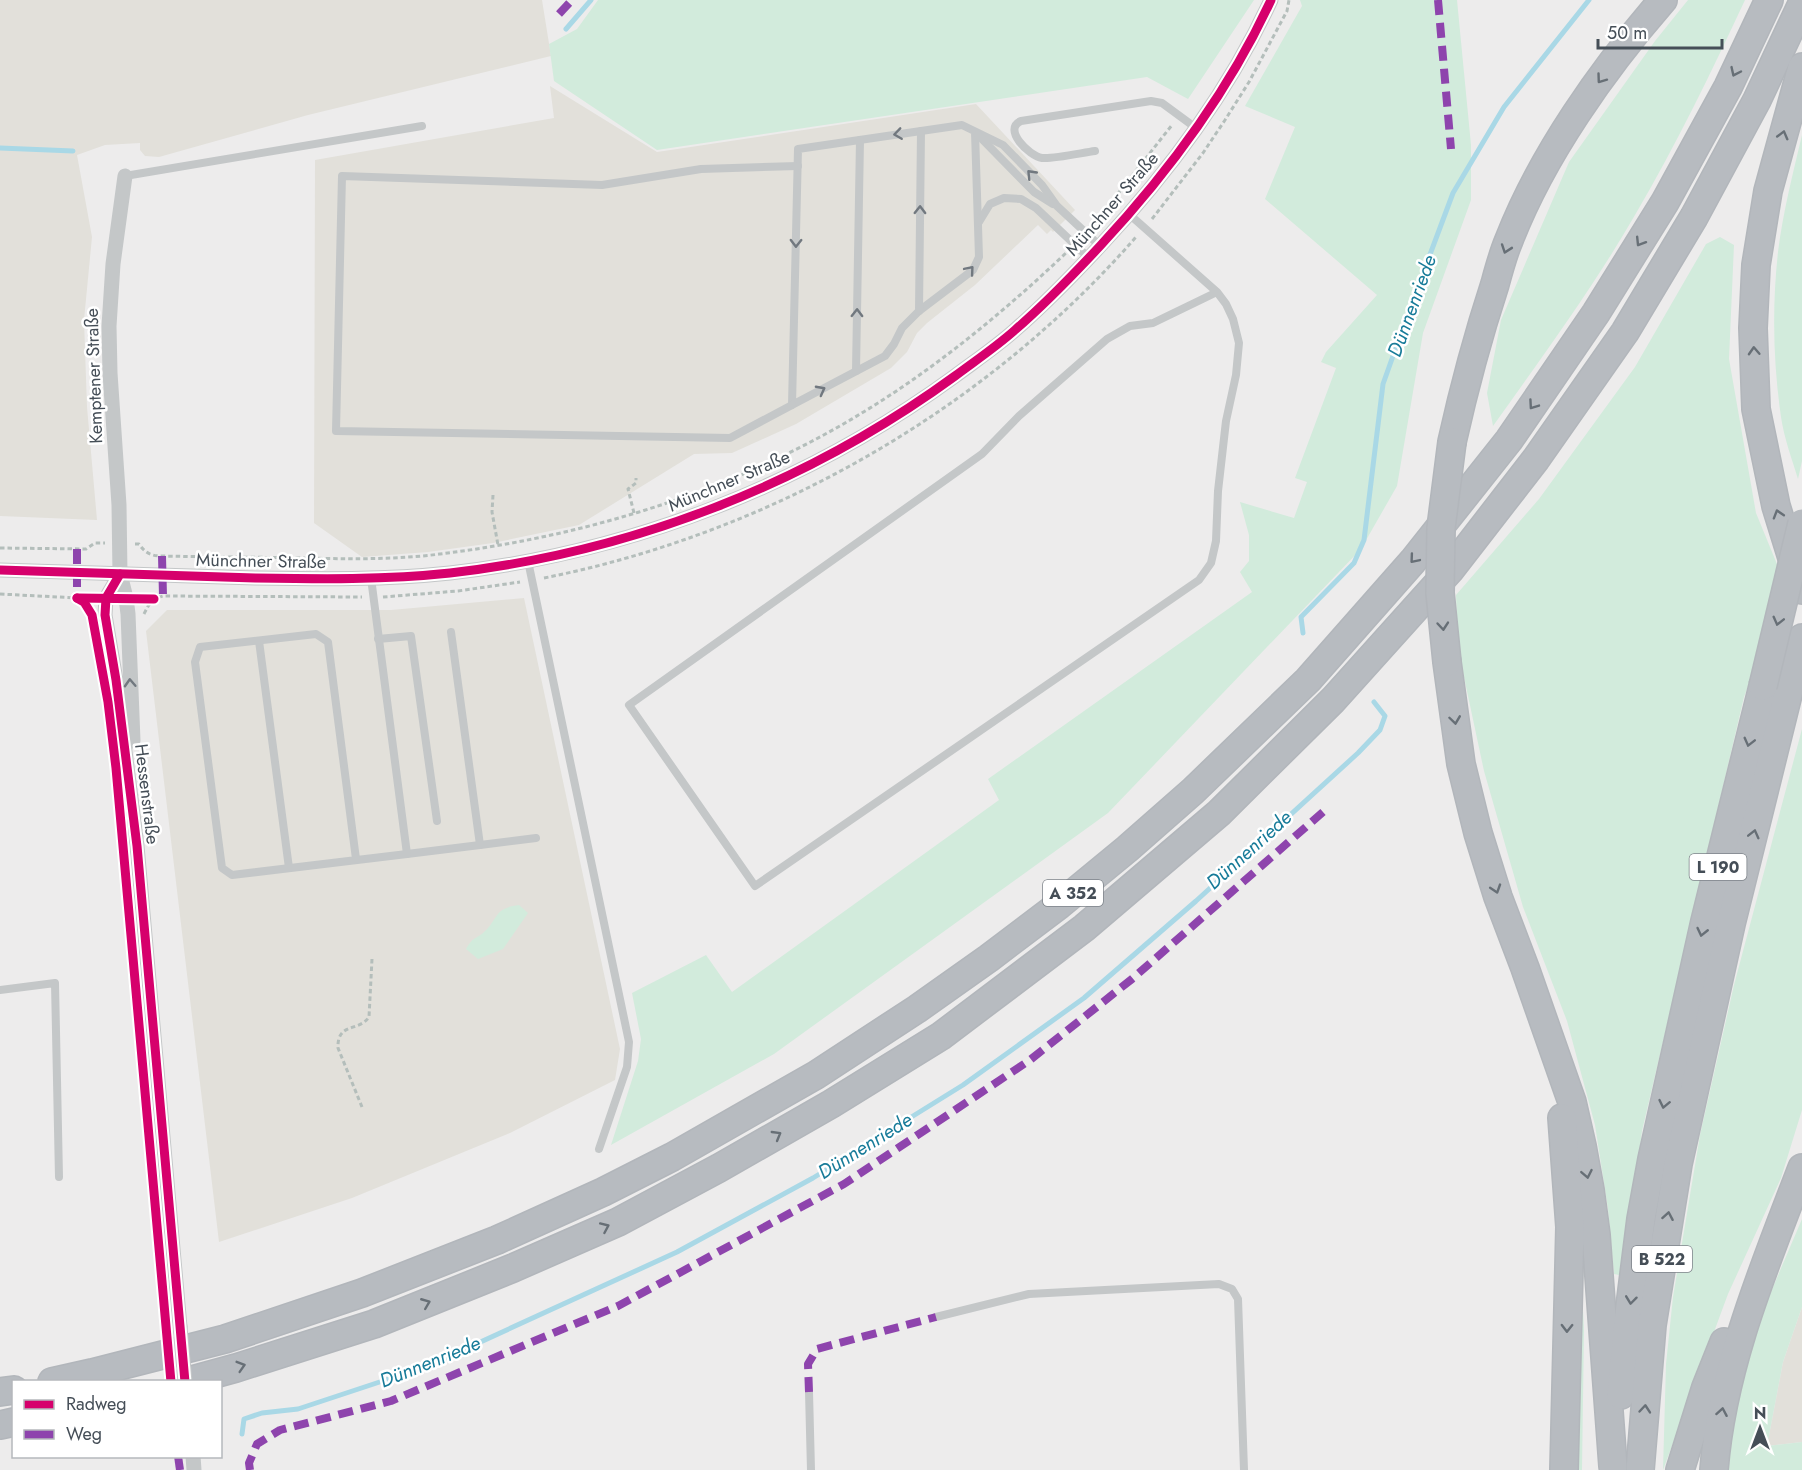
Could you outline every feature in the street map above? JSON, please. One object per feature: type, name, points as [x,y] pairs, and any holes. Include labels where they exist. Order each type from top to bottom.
[{"type":"highway","points":[[1613,1468],[1600,1282],[1590,1190],[1572,1102],[1498,897],[1478,833],[1461,764],[1440,593],[1441,528],[1452,442],[1467,373],[1509,240],[1536,182],[1574,116],[1636,32],[1663,0]]},
{"type":"highway","name":"A 352","points":[[61,1380],[225,1339],[362,1293],[497,1240],[603,1192],[672,1157],[816,1075],[953,984],[1059,905],[1192,791],[1308,680],[1413,561],[1509,440],[1596,314],[1665,202],[1728,87],[1768,0]]},
{"type":"highway","name":"A 352","points":[[192,1380],[374,1324],[513,1268],[618,1222],[719,1168],[831,1104],[941,1036],[1084,928],[1174,852],[1219,813],[1333,700],[1450,570],[1536,459],[1625,332],[1694,217],[1757,100],[1802,4]]},
{"type":"highway","points":[[1802,67],[1768,191],[1756,265],[1753,328],[1756,409],[1776,506],[1802,590]]},
{"type":"highway","name":"L 190","points":[[1688,1051],[1704,921],[1802,523]]},
{"type":"highway","name":"L 190","points":[[1688,1051],[1731,924],[1802,638]]},
{"type":"highway","points":[[1550,1037],[1562,1114],[1570,1227],[1564,1470]]},
{"type":"highway","name":"B 522","points":[[1613,1468],[1641,1219],[1652,1159],[1688,1051]]},
{"type":"highway","name":"B 522","points":[[1640,1470],[1652,1325],[1665,1233],[1678,1164],[1688,1051]]},
{"type":"highway","points":[[1714,1470],[1723,1406],[1738,1346],[1802,1168]]},
{"type":"highway","points":[[1680,1470],[1703,1397],[1726,1336],[1784,1216]]},
{"type":"street","name":"Münchner Straße","points":[[0,570],[289,578],[371,578],[451,573],[528,561],[579,550],[669,525],[759,489],[843,447],[926,397],[1014,332],[1089,258],[1168,168],[1242,56],[1271,0]]},
{"type":"street","name":"Kemptener Straße","points":[[120,574],[119,505],[110,373],[110,326],[113,264],[125,176]]},
{"type":"street","name":"Hessenstraße","points":[[120,574],[129,623],[137,846]]},
{"type":"street","points":[[106,598],[120,574]]},
{"type":"street","name":"Hessenstraße","points":[[106,598],[105,615],[137,846],[185,1380]]},
{"type":"lane","points":[[1095,151],[1041,158],[1033,155],[1018,140],[1014,127],[1021,121],[1151,101],[1162,103],[1196,128]]},
{"type":"lane","points":[[792,405],[798,149],[962,125],[975,132],[1034,192],[1057,206],[1100,246]]},
{"type":"lane","points":[[125,176],[422,126]]},
{"type":"lane","points":[[919,311],[921,131]]},
{"type":"lane","points":[[798,166],[700,169],[602,185],[342,176],[336,431],[730,438],[885,356],[902,328],[919,311],[973,270],[979,257],[975,132]]},
{"type":"lane","points":[[856,371],[860,140]]},
{"type":"lane","points":[[978,224],[990,204],[1004,198],[1021,199],[1036,208],[1089,258]]},
{"type":"lane","points":[[1130,214],[1217,292],[1233,319],[1239,343],[1236,375],[1226,422],[1218,491],[1216,541],[1211,563],[1199,580],[755,886],[629,705],[982,454],[1018,416],[1107,339],[1130,326],[1153,323],[1217,292]]},
{"type":"lane","points":[[528,561],[629,1042],[627,1067],[599,1149]]},
{"type":"lane","points":[[371,578],[407,854]]},
{"type":"lane","points":[[451,632],[480,845]]},
{"type":"lane","points":[[356,859],[328,642],[316,634],[200,647],[195,662],[196,673],[222,868],[232,875],[536,838]]},
{"type":"lane","points":[[378,639],[411,636],[437,821]]},
{"type":"lane","points":[[259,641],[289,868]]},
{"type":"lane","points":[[0,990],[56,983],[59,1177]]},
{"type":"lane","points":[[936,1317],[1029,1294],[1219,1284],[1232,1289],[1238,1299],[1244,1470]]},
{"type":"lane","points":[[809,1392],[811,1470]]},
{"type":"path","points":[[634,513],[628,489],[636,483],[636,478]]},
{"type":"path","points":[[493,495],[492,512],[498,546]]},
{"type":"path","points":[[0,548],[86,549],[95,543],[119,544]]},
{"type":"path","points":[[0,594],[106,598]]},
{"type":"path","points":[[126,598],[154,598]]},
{"type":"path","points":[[144,615],[154,598]]},
{"type":"path","points":[[362,1107],[338,1048],[338,1039],[341,1033],[366,1022],[369,1017],[372,959]]},
{"type":"shaded area","points":[[0,0],[542,0],[551,56],[308,115],[159,157],[145,156],[140,150],[140,143],[105,145],[77,155],[92,237],[84,320],[87,407],[97,520],[0,516]]},
{"type":"shaded area","points":[[550,86],[657,152],[976,104],[1075,210],[1053,232],[1051,230],[1047,234],[1038,225],[975,285],[927,323],[917,333],[907,352],[891,368],[796,424],[732,453],[694,454],[579,525],[493,543],[428,552],[362,557],[314,523],[315,160],[554,118]]},
{"type":"shaded area","points":[[524,598],[620,1049],[615,1080],[510,1133],[352,1198],[219,1242],[146,631],[167,610],[391,610]]},
{"type":"shaded area","points":[[1802,1307],[1802,1442],[1767,1446],[1783,1362]]},
{"type":"green space","points":[[598,0],[1254,0],[1188,99],[1147,77],[657,150],[554,81],[549,44],[577,29]]},
{"type":"green space","points":[[1300,0],[1457,0],[1471,145],[1471,200],[1423,333],[1397,486],[1361,549],[1108,813],[774,1054],[611,1145],[638,1061],[641,1039],[632,993],[706,955],[732,992],[999,800],[988,779],[1252,592],[1240,572],[1249,561],[1249,535],[1240,502],[1294,518],[1307,482],[1295,478],[1336,368],[1321,362],[1326,352],[1377,295],[1265,199],[1295,127],[1245,106],[1302,6]]},
{"type":"green space","points":[[1688,0],[1745,0],[1693,109],[1635,215],[1585,296],[1493,426],[1487,393],[1501,320],[1569,162],[1655,41]]},
{"type":"green space","points":[[1802,135],[1802,461],[1798,479],[1781,417],[1776,376],[1774,313],[1780,237]]},
{"type":"green space","points":[[1720,237],[1734,245],[1729,359],[1756,513],[1779,569],[1755,667],[1744,697],[1642,1131],[1624,1276],[1614,1274],[1608,1209],[1595,1125],[1567,1021],[1523,907],[1484,771],[1458,649],[1456,595],[1539,499],[1635,367],[1706,244]]},
{"type":"green space","points":[[1802,729],[1802,1110],[1781,1178],[1728,1294],[1663,1470],[1666,1364],[1673,1297],[1700,1135],[1734,985]]},
{"type":"green space","points":[[519,905],[528,913],[503,949],[478,959],[466,949],[488,928],[500,911]]},
{"type":"green space","points":[[1802,1219],[1802,1307],[1783,1362],[1767,1446],[1802,1442],[1802,1470],[1726,1470],[1735,1405],[1753,1334]]},
{"type":"green space","points":[[1580,1252],[1584,1330],[1582,1470],[1572,1470]]},
{"type":"waterway","points":[[566,29],[591,0]]},
{"type":"waterway","name":"Dünnenriede","points":[[1303,633],[1301,617],[1354,563],[1364,540],[1383,384],[1453,193],[1504,107],[1589,0]]},
{"type":"waterway","points":[[0,148],[73,151]]},
{"type":"waterway","name":"Dünnenriede","points":[[242,1434],[244,1419],[262,1413],[298,1409],[428,1366],[677,1252],[813,1178],[963,1085],[1084,998],[1196,901],[1358,753],[1380,730],[1385,716],[1374,702]]},
{"type":"marked path","points":[[559,14],[572,0]]},
{"type":"marked path","points":[[1438,0],[1451,149]]},
{"type":"marked path","points":[[77,549],[77,598],[81,601]]},
{"type":"marked path","points":[[162,556],[163,596]]},
{"type":"marked path","points":[[250,1470],[249,1463],[257,1444],[280,1430],[391,1401],[618,1306],[844,1184],[1030,1060],[1132,979],[1323,812]]},
{"type":"marked path","points":[[809,1392],[808,1364],[817,1349],[936,1317]]},
{"type":"marked path","points":[[178,1458],[180,1470]]},
{"type":"cycle path","points":[[0,570],[304,579],[377,578],[450,573],[518,563],[585,549],[651,530],[716,507],[778,480],[898,415],[993,348],[1048,300],[1125,218],[1173,160],[1236,67],[1271,0]]},
{"type":"cycle path","points":[[120,574],[106,598],[105,615],[116,680],[137,846],[185,1380]]},
{"type":"cycle path","points":[[77,598],[84,602],[92,615],[108,702],[116,768],[171,1380]]},
{"type":"cycle path","points":[[77,598],[154,599]]}]
